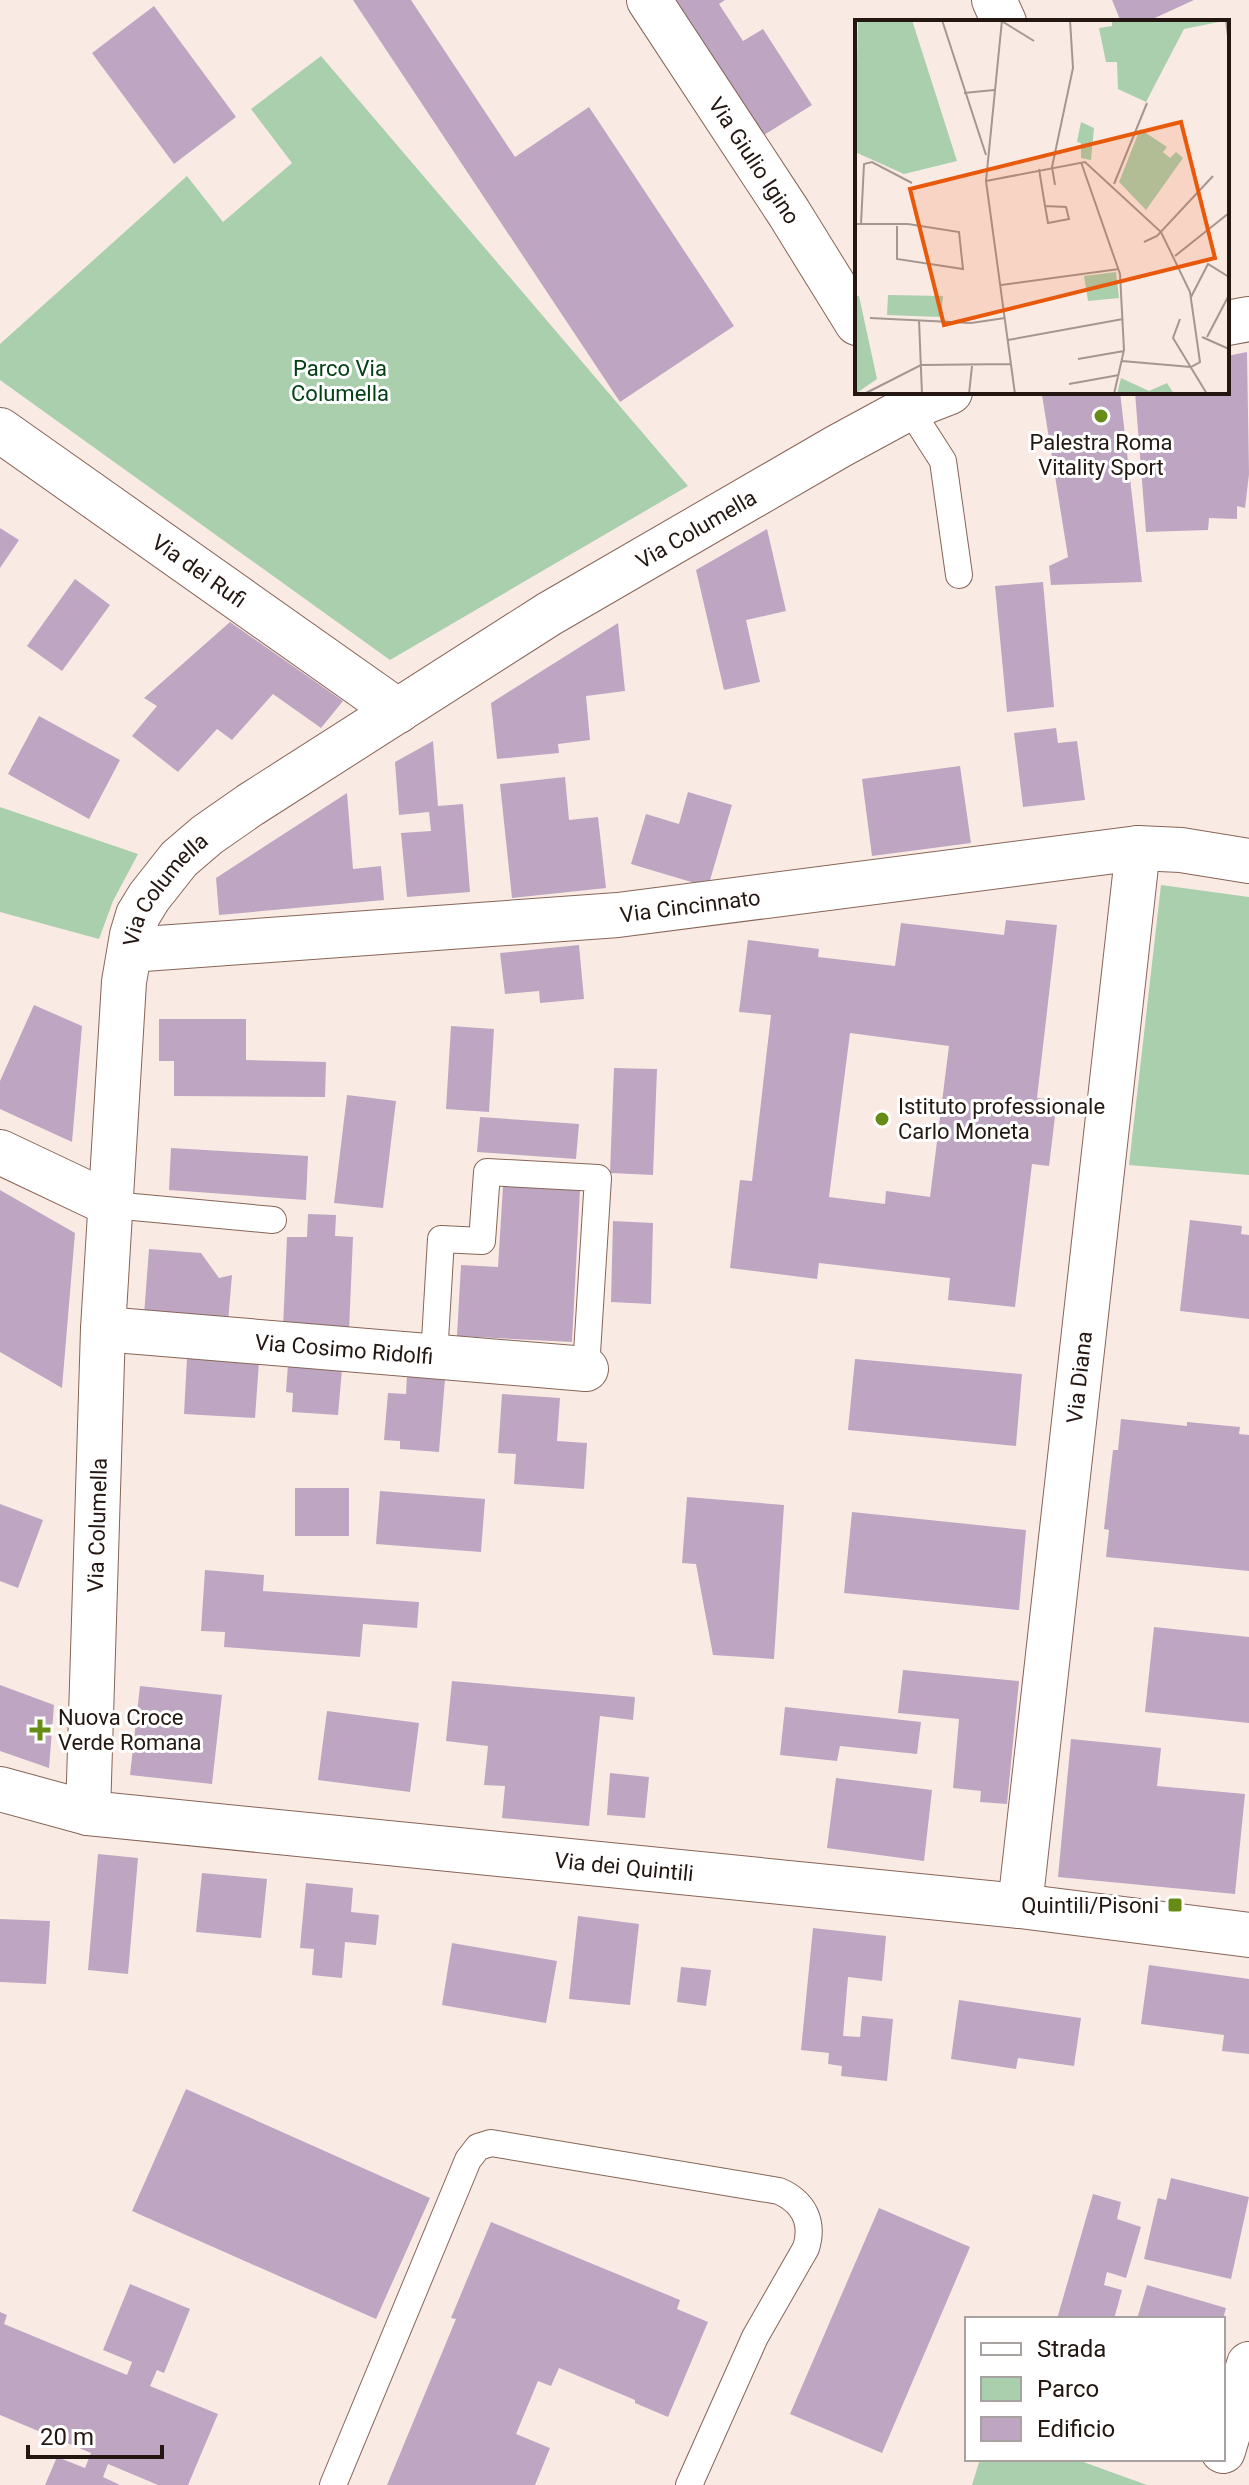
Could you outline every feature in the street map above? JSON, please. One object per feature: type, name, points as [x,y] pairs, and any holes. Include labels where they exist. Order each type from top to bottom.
[{"type":"street","name":"Via Giulio Igino","points":[[649,0],[855,320]]},
{"type":"street","points":[[994,0],[1003,20]]},
{"type":"street","points":[[1229,323],[1249,319]]},
{"type":"street","name":"Via Columella","points":[[88,1813],[103,1329],[121,1009],[138,915],[179,859],[250,805],[549,614],[825,454],[904,400],[938,394]]},
{"type":"street","name":"Via dei Rufi","points":[[0,430],[398,711]]},
{"type":"street","name":"Via Cincinnato","points":[[130,950],[618,915],[1138,848],[1181,850],[1249,861]]},
{"type":"street","name":"Via Diana","points":[[1020,1906],[1138,848]]},
{"type":"street","points":[[0,1152],[112,1205]]},
{"type":"street","name":"Via Cosimo Ridolfi","points":[[103,1329],[586,1369]]},
{"type":"street","name":"Via dei Quintili","points":[[0,1789],[88,1813],[1020,1906],[1249,1935]]},
{"type":"street","points":[[1225,2444],[1249,2364]]},
{"type":"street","points":[[1213,2485],[1219,2461]]},
{"type":"lane","points":[[904,400],[943,461],[959,575]]},
{"type":"lane","points":[[434,1357],[441,1239],[482,1241],[487,1172],[598,1178],[586,1369]]},
{"type":"lane","points":[[112,1205],[273,1220]]},
{"type":"lane","points":[[333,2485],[468,2160],[478,2147],[491,2143],[779,2191],[790,2196],[805,2211],[810,2235],[806,2248],[755,2337],[689,2485]]},
{"type":"green space","name":"Parco Via Columella","points":[[321,56],[688,486],[390,660],[0,380],[0,344],[187,176],[223,222],[292,163],[251,109]]},
{"type":"green space","points":[[0,807],[138,854],[113,901],[99,939],[0,912]]},
{"type":"green space","points":[[1161,885],[1249,897],[1249,1175],[1129,1165]]},
{"type":"green space","points":[[979,2461],[1081,2461],[1147,2485],[972,2485]]},
{"type":"building","points":[[353,0],[411,0],[515,157],[589,107],[734,326],[620,402]]},
{"type":"building","points":[[668,0],[725,0],[719,4],[743,41],[763,29],[812,105],[756,140]]},
{"type":"building","points":[[1112,0],[1194,0],[1150,20],[1120,20]]},
{"type":"building","points":[[154,6],[236,117],[174,164],[92,53]]},
{"type":"building","points":[[1247,352],[1249,474],[1245,508],[1237,506],[1237,519],[1209,518],[1208,530],[1146,532],[1135,394],[1229,394],[1229,356]]},
{"type":"building","points":[[1120,394],[1142,582],[1051,585],[1049,566],[1068,557],[1042,395]]},
{"type":"building","points":[[0,528],[19,540],[0,568]]},
{"type":"building","points":[[767,529],[786,611],[746,620],[760,682],[724,690],[696,570]]},
{"type":"building","points":[[75,579],[110,605],[62,671],[27,646]]},
{"type":"building","points":[[1043,582],[1054,707],[1007,712],[995,586]]},
{"type":"building","points":[[230,622],[343,701],[321,728],[273,694],[232,740],[217,729],[178,772],[132,736],[157,706],[144,698]]},
{"type":"building","points":[[618,623],[625,691],[586,696],[590,740],[558,744],[559,753],[497,759],[491,703]]},
{"type":"building","points":[[39,716],[120,760],[89,819],[8,774]]},
{"type":"building","points":[[1056,728],[1058,743],[1077,741],[1085,800],[1023,807],[1014,733]]},
{"type":"building","points":[[433,741],[438,806],[463,804],[470,892],[407,897],[401,833],[431,831],[429,812],[399,815],[395,762]]},
{"type":"building","points":[[960,766],[971,843],[872,856],[862,779]]},
{"type":"building","points":[[565,777],[569,820],[598,817],[606,888],[512,898],[500,784]]},
{"type":"building","points":[[688,792],[732,805],[708,887],[631,864],[646,814],[679,824]]},
{"type":"building","points":[[347,793],[353,869],[381,866],[384,900],[219,915],[216,878]]},
{"type":"building","points":[[1006,920],[1057,925],[1037,1098],[1057,1100],[1049,1166],[1032,1164],[1015,1307],[948,1300],[950,1278],[819,1263],[817,1279],[730,1268],[740,1180],[752,1181],[771,1015],[739,1012],[748,940],[819,949],[818,957],[895,966],[901,923],[1004,935]],"holes":[[[850,1033],[949,1046],[930,1197],[886,1191],[885,1204],[829,1197]]]},
{"type":"building","points":[[579,945],[584,999],[540,1003],[539,991],[505,994],[500,953]]},
{"type":"building","points":[[34,1005],[82,1026],[72,1142],[0,1109],[0,1081]]},
{"type":"building","points":[[159,1019],[246,1019],[246,1060],[326,1062],[325,1097],[174,1096],[174,1061],[159,1061]]},
{"type":"building","points":[[451,1026],[494,1029],[489,1112],[446,1109]]},
{"type":"building","points":[[614,1068],[657,1069],[653,1175],[610,1173]]},
{"type":"building","points":[[347,1095],[396,1101],[383,1208],[334,1203]]},
{"type":"building","points":[[480,1117],[579,1124],[576,1159],[477,1152]]},
{"type":"building","points":[[171,1148],[308,1156],[306,1200],[169,1190]]},
{"type":"building","points":[[503,1186],[580,1190],[572,1342],[457,1336],[461,1265],[498,1267]]},
{"type":"building","points":[[0,1190],[75,1233],[62,1388],[0,1352]]},
{"type":"building","points":[[308,1214],[336,1215],[335,1236],[353,1237],[349,1331],[283,1328],[287,1237],[307,1237]]},
{"type":"building","points":[[1190,1220],[1242,1226],[1241,1234],[1249,1235],[1249,1319],[1180,1311]]},
{"type":"building","points":[[613,1221],[653,1223],[651,1304],[611,1302]]},
{"type":"building","points":[[149,1249],[201,1253],[219,1278],[232,1275],[228,1322],[144,1315]]},
{"type":"building","points":[[187,1358],[259,1362],[255,1418],[184,1414]]},
{"type":"building","points":[[855,1359],[1022,1374],[1016,1446],[848,1430]]},
{"type":"building","points":[[288,1364],[342,1369],[338,1415],[292,1412],[293,1393],[286,1392]]},
{"type":"building","points":[[407,1375],[445,1379],[439,1452],[400,1449],[400,1441],[384,1440],[388,1393],[406,1394]]},
{"type":"building","points":[[502,1394],[560,1398],[557,1441],[587,1443],[584,1489],[514,1484],[516,1454],[498,1453]]},
{"type":"building","points":[[1121,1419],[1187,1426],[1187,1422],[1240,1427],[1239,1434],[1249,1435],[1249,1571],[1106,1557],[1109,1530],[1104,1529],[1113,1450],[1118,1450]]},
{"type":"building","points":[[295,1488],[349,1488],[349,1536],[295,1536]]},
{"type":"building","points":[[380,1491],[485,1499],[481,1552],[376,1544]]},
{"type":"building","points":[[687,1497],[784,1505],[774,1659],[713,1655],[696,1564],[682,1563]]},
{"type":"building","points":[[0,1504],[43,1520],[18,1588],[0,1581]]},
{"type":"building","points":[[852,1512],[1026,1530],[1019,1610],[844,1593]]},
{"type":"building","points":[[205,1570],[264,1575],[263,1591],[419,1602],[417,1628],[363,1624],[360,1657],[224,1647],[225,1632],[201,1631]]},
{"type":"building","points":[[1154,1627],[1249,1637],[1249,1723],[1145,1712]]},
{"type":"building","points":[[903,1670],[1019,1681],[1007,1804],[980,1802],[981,1791],[953,1788],[959,1719],[898,1713]]},
{"type":"building","points":[[452,1681],[635,1697],[633,1720],[600,1716],[589,1826],[502,1818],[505,1786],[484,1785],[488,1746],[446,1741]]},
{"type":"building","points":[[0,1685],[54,1705],[49,1768],[0,1751]]},
{"type":"building","points":[[140,1686],[222,1695],[212,1784],[130,1775]]},
{"type":"building","points":[[785,1707],[921,1722],[917,1754],[840,1746],[837,1761],[780,1755]]},
{"type":"building","points":[[327,1711],[419,1723],[410,1792],[318,1780]]},
{"type":"building","points":[[1071,1739],[1161,1748],[1157,1786],[1245,1794],[1235,1894],[1058,1877]]},
{"type":"building","points":[[610,1773],[649,1777],[645,1818],[607,1815]]},
{"type":"building","points":[[836,1778],[932,1790],[924,1861],[827,1848]]},
{"type":"building","points":[[98,1854],[138,1858],[128,1974],[88,1970]]},
{"type":"building","points":[[202,1873],[267,1879],[261,1938],[196,1932]]},
{"type":"building","points":[[306,1883],[353,1888],[351,1912],[379,1915],[376,1945],[345,1942],[342,1978],[312,1975],[314,1949],[300,1948]]},
{"type":"building","points":[[578,1916],[639,1924],[630,2005],[569,1999]]},
{"type":"building","points":[[0,1919],[50,1921],[46,1984],[0,1982]]},
{"type":"building","points":[[813,1928],[886,1936],[882,1981],[848,1977],[843,2036],[860,2037],[862,2016],[893,2019],[887,2081],[841,2076],[842,2066],[828,2064],[829,2053],[801,2050]]},
{"type":"building","points":[[452,1943],[557,1961],[546,2023],[442,2005]]},
{"type":"building","points":[[1149,1965],[1249,1979],[1249,2054],[1222,2051],[1224,2035],[1141,2024]]},
{"type":"building","points":[[681,1967],[711,1970],[706,2006],[677,2002]]},
{"type":"building","points":[[959,2000],[1081,2018],[1074,2066],[1018,2058],[1016,2069],[951,2059]]},
{"type":"building","points":[[186,2089],[430,2198],[376,2319],[132,2211]]},
{"type":"building","points":[[1171,2178],[1249,2197],[1231,2279],[1144,2259],[1158,2198],[1166,2200]]},
{"type":"building","points":[[1093,2194],[1121,2202],[1117,2219],[1141,2227],[1126,2278],[1107,2272],[1104,2285],[1122,2290],[1115,2317],[1058,2317]]},
{"type":"building","points":[[879,2208],[970,2247],[882,2453],[790,2414]]},
{"type":"building","points":[[491,2222],[680,2300],[677,2309],[708,2322],[668,2417],[559,2368],[551,2386],[538,2381],[516,2434],[550,2448],[535,2485],[387,2485],[456,2319],[451,2318]]},
{"type":"building","points":[[130,2284],[190,2309],[164,2373],[157,2370],[150,2386],[218,2414],[188,2485],[158,2485],[108,2464],[103,2477],[120,2485],[45,2485],[57,2457],[85,2468],[91,2453],[0,2415],[0,2312],[7,2315],[4,2324],[127,2375],[132,2362],[103,2350]]},
{"type":"building","points":[[1147,2285],[1226,2308],[1224,2317],[1138,2317]]},
{"type":"place","name":"Palestra Roma Vitality Sport","points":[[1101,416]]},
{"type":"place","name":"Istituto professionale Carlo Moneta","points":[[882,1119]]},
{"type":"place","name":"Nuova Croce Verde Romana","points":[[40,1730]]},
{"type":"place","name":"Quintili/Pisoni","points":[[1175,1905]]}]
